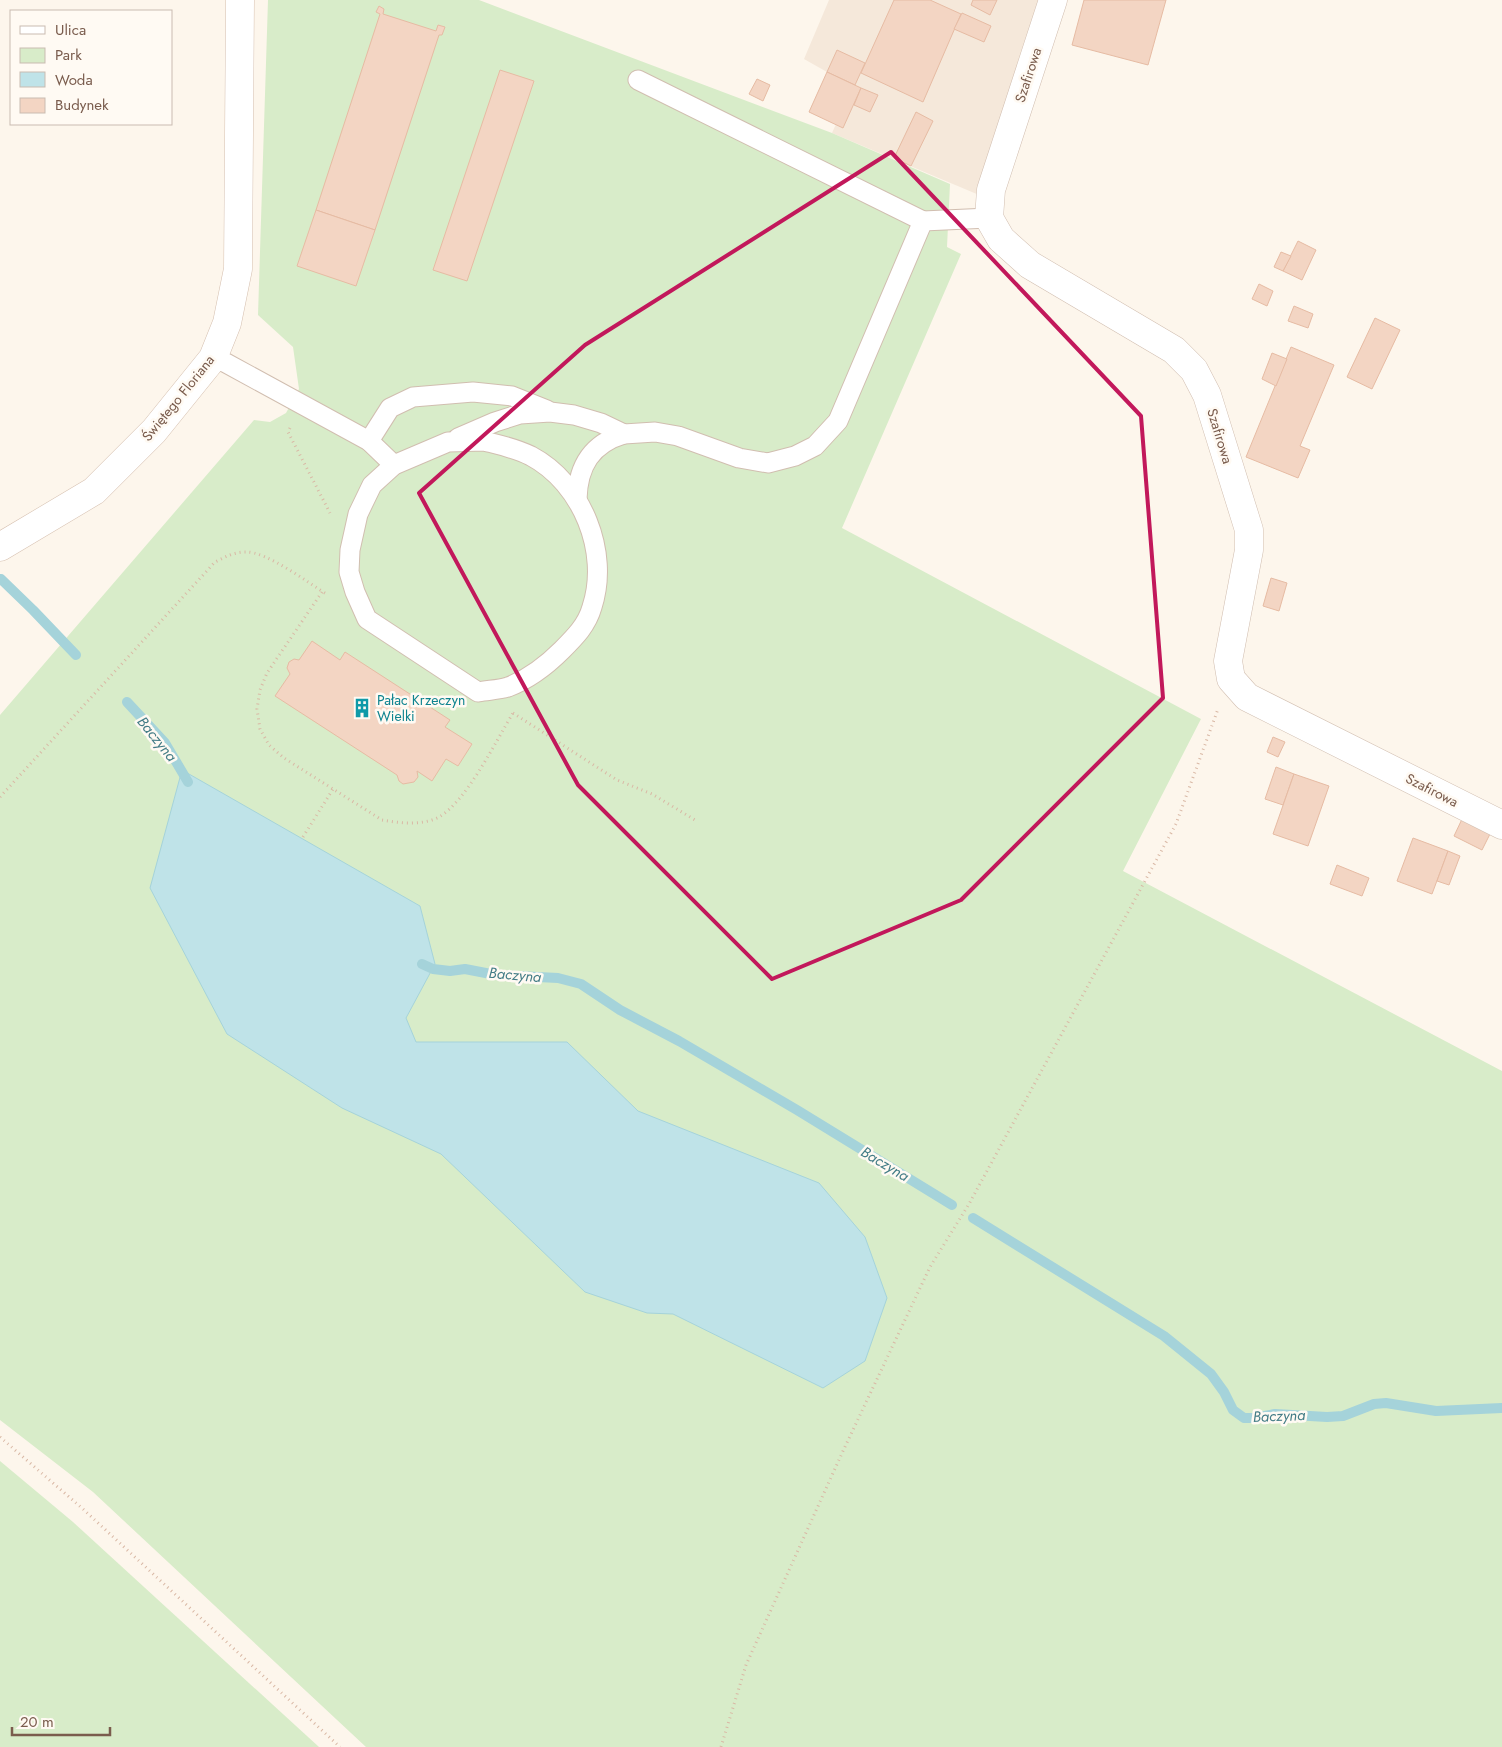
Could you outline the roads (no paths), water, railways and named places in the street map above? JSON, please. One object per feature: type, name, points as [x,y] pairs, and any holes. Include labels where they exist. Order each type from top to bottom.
[{"type":"street","name":"Świętego Floriana","points":[[0,547],[94,492],[154,431],[213,358],[227,323],[238,269],[240,0]]},
{"type":"street","name":"Szafirowa","points":[[1052,0],[991,190],[989,218],[1001,239],[1030,265],[1174,350],[1194,370],[1207,395],[1249,530],[1249,550],[1228,661],[1231,679],[1247,697],[1502,825]]},
{"type":"lane","points":[[638,80],[923,221],[989,218]]},
{"type":"lane","points":[[577,500],[577,481],[582,467],[598,446],[610,438],[624,434],[655,432],[678,436],[739,458],[768,463],[795,456],[815,446],[838,421],[923,221]]},
{"type":"lane","points":[[213,358],[226,363],[369,441],[394,465]]},
{"type":"lane","points":[[369,441],[390,408],[413,397],[473,392],[512,396],[550,412]]},
{"type":"lane","points":[[448,442],[484,441],[509,446],[532,457],[564,483],[577,500],[594,536],[597,587],[592,609],[580,632],[557,655],[535,673],[507,687],[478,692],[367,619],[355,592],[349,572],[350,550],[358,514],[372,485],[394,465],[448,442],[495,422],[520,414],[550,412],[574,415],[601,423],[624,434]]},
{"type":"water","points":[[182,770],[420,906],[435,964],[406,1018],[416,1042],[567,1042],[638,1111],[819,1183],[865,1237],[887,1298],[865,1361],[823,1388],[673,1314],[647,1313],[585,1292],[441,1154],[342,1108],[227,1034],[150,888]]},
{"type":"waterway","name":"Baczyna","points":[[1,579],[76,655]]},
{"type":"waterway","name":"Baczyna","points":[[127,702],[165,743],[188,782]]},
{"type":"waterway","name":"Baczyna","points":[[422,964],[433,969],[450,971],[465,969],[496,975],[558,978],[581,984],[620,1010],[679,1041],[797,1110],[952,1205]]},
{"type":"waterway","name":"Baczyna","points":[[973,1218],[1164,1336],[1211,1374],[1224,1392],[1233,1410],[1244,1418],[1275,1414],[1343,1416],[1374,1404],[1386,1403],[1436,1411],[1502,1408]]},
{"type":"place","name":"Pałac Krzeczyn Wielki","points":[[362,708]]}]
